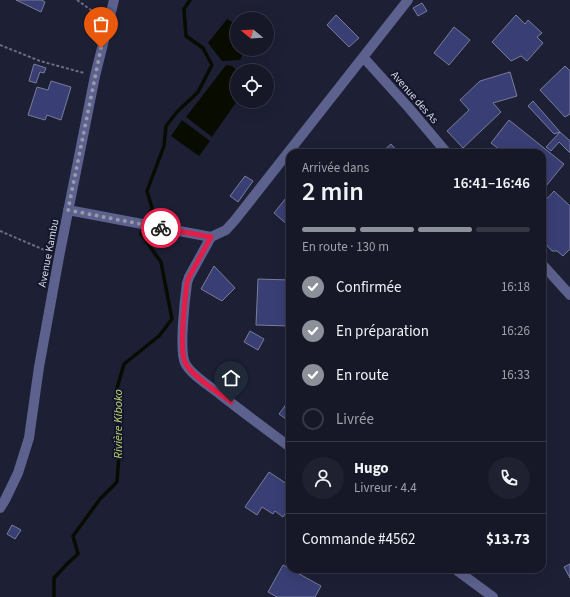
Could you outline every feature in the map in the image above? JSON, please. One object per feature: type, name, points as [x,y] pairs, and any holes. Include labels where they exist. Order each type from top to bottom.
[{"type":"street","name":"Avenue Kambu","points":[[0,508],[18,473],[29,438],[39,367],[68,210],[95,76],[114,0]]},
{"type":"street","points":[[293,149],[408,0]]},
{"type":"street","name":"Avenue des As","points":[[364,58],[410,108],[444,149]]},
{"type":"street","points":[[68,210],[211,237],[226,230],[286,158]]},
{"type":"street","points":[[211,237],[187,283],[183,330],[183,356],[185,363],[193,373],[207,385],[286,444]]},
{"type":"street","points":[[546,268],[570,295]]},
{"type":"street","points":[[460,573],[482,593],[493,597]]},
{"type":"path","points":[[77,0],[108,21]]},
{"type":"path","points":[[0,45],[40,61],[95,76]]},
{"type":"path","points":[[0,231],[59,257]]},
{"type":"shaded area","points":[[227,19],[230,21],[230,56],[242,56],[240,60],[222,61],[208,43]]},
{"type":"shaded area","points":[[226,65],[230,66],[230,108],[232,108],[212,137],[186,117]]},
{"type":"shaded area","points":[[182,120],[210,141],[199,156],[171,136]]},
{"type":"building","points":[[16,0],[42,0],[45,2],[41,12]]},
{"type":"building","points":[[422,3],[427,11],[418,16],[413,8]]},
{"type":"building","points":[[336,15],[359,38],[349,47],[327,25]]},
{"type":"building","points":[[516,15],[525,24],[528,20],[542,33],[537,37],[543,43],[527,61],[521,56],[511,61],[492,42]]},
{"type":"building","points":[[454,27],[470,40],[449,65],[434,53]]},
{"type":"building","points":[[34,64],[46,68],[44,73],[40,72],[36,83],[29,81]]},
{"type":"building","points":[[565,66],[570,71],[570,114],[565,117],[540,90]]},
{"type":"building","points":[[510,72],[517,96],[493,103],[501,112],[463,148],[447,131],[469,110],[460,100],[480,81]]},
{"type":"building","points":[[51,81],[71,87],[61,120],[47,115],[45,120],[28,115],[37,87],[48,90]]},
{"type":"building","points":[[533,101],[560,132],[554,134],[528,106]]},
{"type":"building","points":[[509,120],[545,149],[499,149],[491,143]]},
{"type":"building","points":[[560,132],[570,141],[570,153],[559,142],[551,151],[546,147]]},
{"type":"building","points":[[391,144],[395,149],[385,149]]},
{"type":"building","points":[[546,150],[564,164],[546,186]]},
{"type":"building","points":[[245,176],[253,181],[238,202],[230,196]]},
{"type":"building","points":[[554,191],[570,206],[570,249],[563,256],[557,251],[552,251],[546,244],[546,200]]},
{"type":"building","points":[[286,198],[286,224],[274,213]]},
{"type":"building","points":[[214,266],[235,288],[222,301],[201,289]]},
{"type":"building","points":[[258,279],[286,280],[286,326],[256,325]]},
{"type":"building","points":[[250,331],[264,339],[258,350],[244,342]]},
{"type":"building","points":[[286,404],[286,419],[279,414]]},
{"type":"building","points":[[269,472],[286,483],[286,512],[283,517],[275,511],[273,514],[262,507],[257,515],[245,507]]},
{"type":"building","points":[[12,525],[21,530],[15,539],[7,534]]},
{"type":"building","points":[[570,564],[570,578],[564,567]]},
{"type":"building","points":[[283,565],[286,567],[286,573],[297,573],[321,586],[315,597],[277,597],[268,592]]},
{"type":"waterway","name":"Rivière Kiboko","points":[[54,597],[54,578],[78,554],[73,536],[100,499],[117,482],[119,455],[117,388],[124,364],[159,336],[172,319],[161,262],[141,234],[152,208],[147,191],[164,146],[166,126],[177,112],[198,92],[212,65],[203,48],[186,36],[184,9],[190,0]]},
{"type":"way so far","points":[[101,48],[68,210],[161,228]]},
{"type":"route","points":[[161,228],[211,237],[187,283],[183,330],[183,356],[185,363],[193,373],[231,402]]}]
